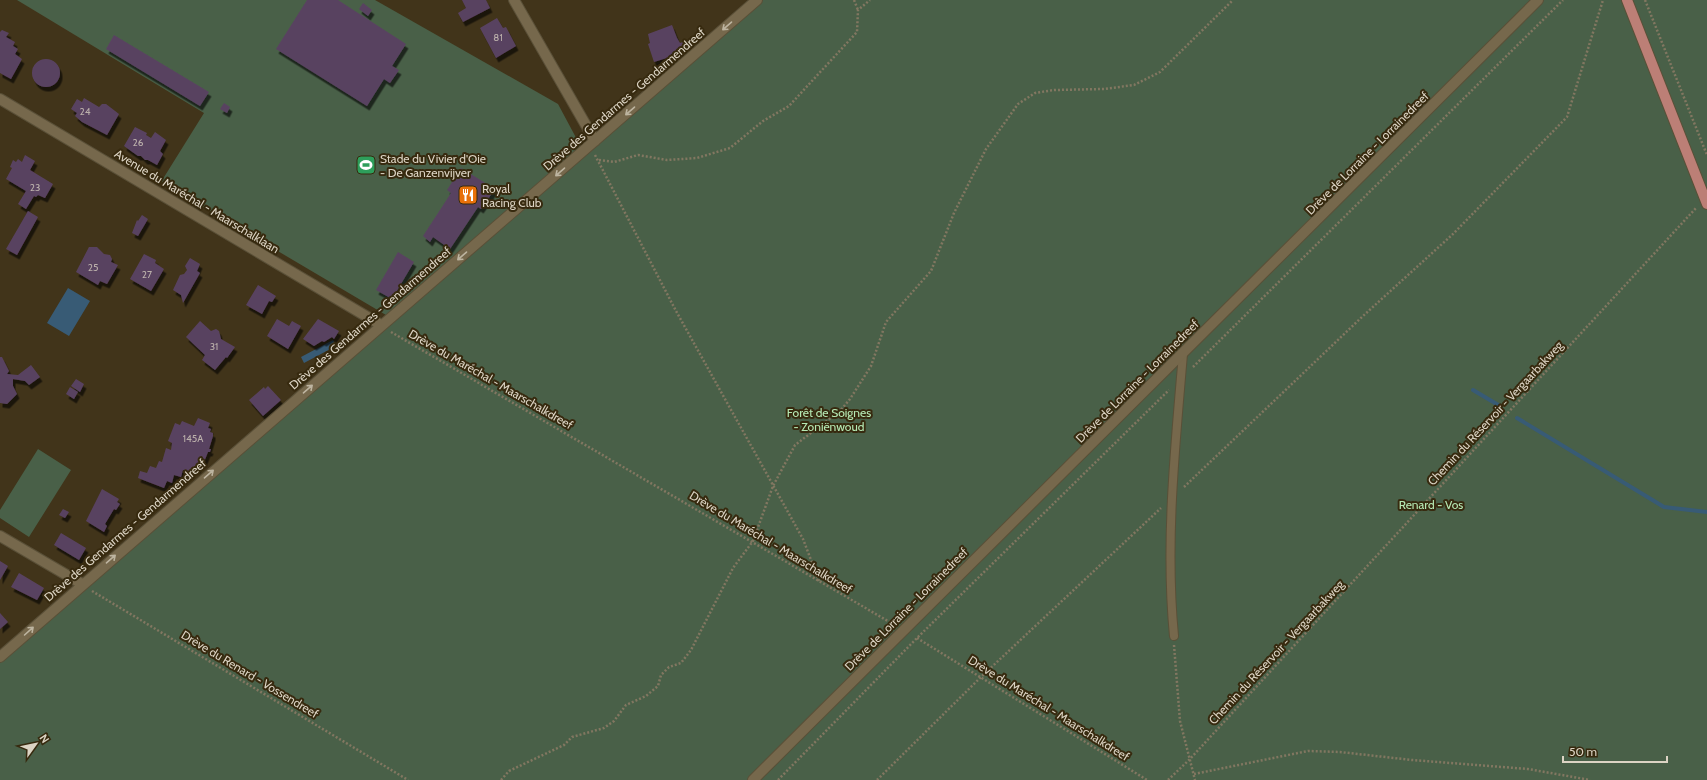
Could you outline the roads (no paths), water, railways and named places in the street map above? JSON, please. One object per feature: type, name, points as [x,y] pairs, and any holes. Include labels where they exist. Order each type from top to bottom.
[{"type":"main road","points":[[1627,0],[1706,201]]},
{"type":"street","points":[[514,0],[593,144]]},
{"type":"street","name":"Drève des Gendarmes - Gendarmendreef","points":[[0,657],[82,584],[593,144],[757,0]]},
{"type":"street","name":"Drève de Lorraine - Lorrainedreef","points":[[753,780],[1538,0]]},
{"type":"street","name":"Avenue du Maréchal - Maarschalklaan","points":[[0,99],[381,326]]},
{"type":"street","points":[[0,536],[82,584]]},
{"type":"lane","points":[[1174,636],[1170,601],[1172,498],[1183,354]]},
{"type":"water","points":[[68,288],[90,301],[69,336],[47,323]]},
{"type":"water","points":[[333,340],[336,346],[304,363],[301,357]]},
{"type":"waterway","points":[[1473,390],[1500,406]]},
{"type":"waterway","points":[[1517,418],[1664,507],[1707,512]]},
{"type":"place","name":"Stade du Vivier d'Oie - De Ganzenvijver","points":[[366,165]]},
{"type":"place","name":"Royal Racing Club","points":[[468,195]]},
{"type":"park label","name":"Forêt de Soignes - Zoniënwoud","points":[[829,419]]},
{"type":"park label","name":"Renard - Vos","points":[[1431,504]]}]
